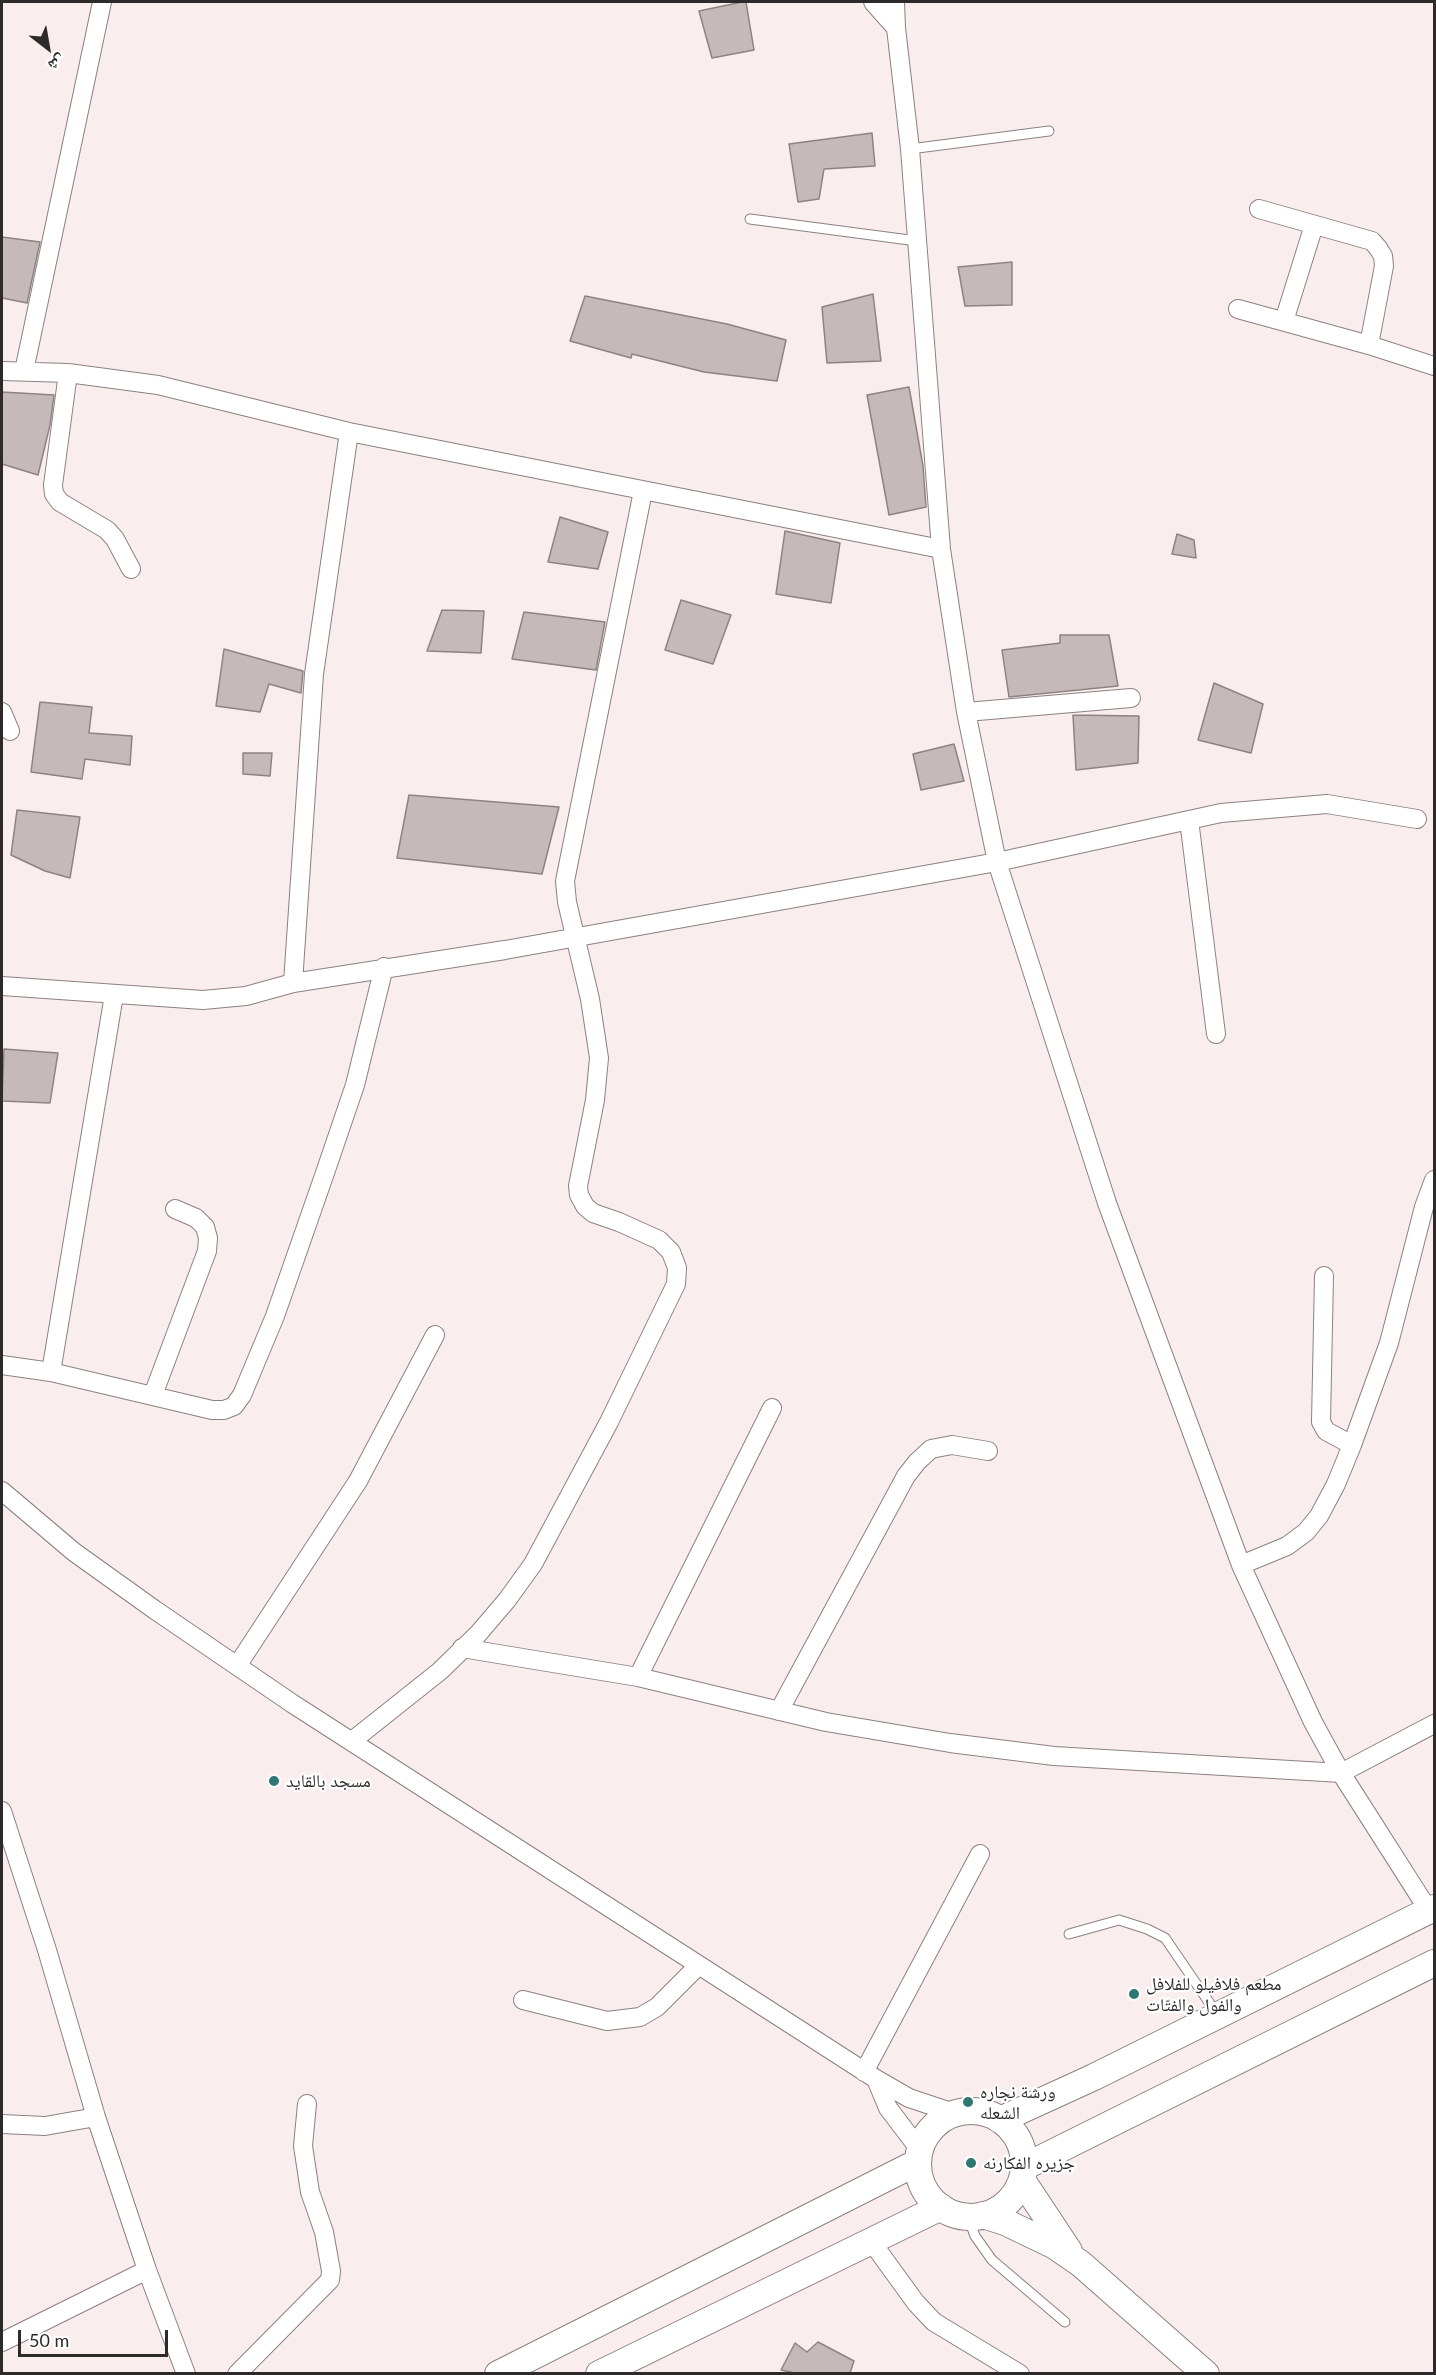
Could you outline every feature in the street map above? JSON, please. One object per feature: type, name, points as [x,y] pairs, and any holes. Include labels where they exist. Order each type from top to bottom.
[{"type":"main road","points":[[1000,2120],[1063,2092],[1432,1910]]},
{"type":"main road","points":[[976,2216],[1007,2202],[1016,2192],[1023,2173],[1434,1963]]},
{"type":"main road","points":[[1081,2265],[1064,2245],[1023,2173],[1019,2140],[1011,2128],[986,2113],[970,2111],[954,2114],[933,2128],[919,2156],[920,2179],[928,2195],[940,2207],[954,2214],[976,2216],[1028,2232],[1055,2246],[1081,2265],[1206,2373]]},
{"type":"main road","points":[[498,2373],[919,2156]]},
{"type":"main road","points":[[599,2373],[940,2207]]},
{"type":"street","points":[[24,371],[102,2]]},
{"type":"street","points":[[873,2],[896,28]]},
{"type":"street","points":[[895,2],[910,149],[941,549],[966,712],[997,862],[1107,1203],[1241,1565],[1313,1722],[1341,1773],[1432,1910]]},
{"type":"street","points":[[1259,209],[1372,241],[1383,255],[1384,266],[1369,345]]},
{"type":"street","points":[[1284,321],[1314,225]]},
{"type":"street","points":[[1238,309],[1369,345],[1434,366]]},
{"type":"street","points":[[2,371],[68,373],[158,385],[349,432],[941,549]]},
{"type":"street","points":[[68,373],[53,485],[54,494],[60,502],[107,530],[115,539],[131,569]]},
{"type":"street","points":[[292,982],[314,674],[349,432]]},
{"type":"street","points":[[352,1741],[416,1692],[462,1648],[507,1600],[533,1564],[609,1422],[676,1284],[677,1269],[671,1252],[659,1240],[619,1222],[592,1214],[579,1195],[578,1186],[596,1100],[599,1058],[590,999],[567,902],[566,881],[643,491]]},
{"type":"street","points":[[966,712],[1131,698]]},
{"type":"street","points":[[2,712],[10,731]]},
{"type":"street","points":[[2,986],[203,1000],[246,996],[292,982],[505,950],[997,862],[1221,813],[1327,804],[1417,819]]},
{"type":"street","points":[[1189,820],[1216,1034]]},
{"type":"street","points":[[2,1365],[51,1372],[212,1410],[224,1410],[234,1406],[243,1395],[275,1316],[356,1084],[384,967]]},
{"type":"street","points":[[51,1372],[114,995]]},
{"type":"street","points":[[1241,1565],[1287,1546],[1306,1532],[1319,1516],[1352,1445],[1389,1343],[1424,1206],[1434,1180]]},
{"type":"street","points":[[153,1395],[208,1244],[205,1227],[196,1218],[175,1209]]},
{"type":"street","points":[[1324,1276],[1321,1422],[1326,1431],[1352,1445]]},
{"type":"street","points":[[237,1666],[358,1481],[435,1335]]},
{"type":"street","points":[[638,1677],[772,1408]]},
{"type":"street","points":[[779,1711],[906,1476],[917,1462],[931,1449],[952,1445],[988,1451]]},
{"type":"street","points":[[2,1491],[74,1552],[237,1666],[870,2075],[909,2098],[954,2114]]},
{"type":"street","points":[[462,1648],[638,1677],[826,1722],[950,1743],[1054,1756],[1341,1773],[1434,1724]]},
{"type":"street","points":[[2,1811],[47,1950],[96,2118],[147,2270],[186,2373]]},
{"type":"street","points":[[870,2075],[980,1854]]},
{"type":"street","points":[[523,2000],[607,2021],[640,2017],[657,2007],[699,1966]]},
{"type":"street","points":[[870,2075],[919,2156]]},
{"type":"street","points":[[237,2373],[330,2280],[331,2271],[324,2232],[310,2192],[303,2146],[307,2104]]},
{"type":"street","points":[[2,2124],[45,2126],[96,2118]]},
{"type":"street","points":[[871,2241],[916,2303],[934,2322],[1020,2373]]},
{"type":"street","points":[[2,2342],[147,2270]]},
{"type":"lane","points":[[910,149],[1049,131]]},
{"type":"lane","points":[[750,219],[917,241]]},
{"type":"lane","points":[[1070,1934],[1119,1920],[1148,1929],[1165,1938],[1218,2016]]},
{"type":"lane","points":[[976,2216],[975,2236],[992,2260],[1065,2322]]},
{"type":"building","points":[[746,2],[754,50],[712,58],[699,11]]},
{"type":"building","points":[[872,133],[875,166],[824,169],[819,199],[798,202],[789,144]]},
{"type":"building","points":[[2,237],[40,242],[27,303],[2,298]]},
{"type":"building","points":[[1012,262],[1012,305],[965,306],[958,267]]},
{"type":"building","points":[[873,294],[881,361],[827,363],[822,307]]},
{"type":"building","points":[[585,296],[727,324],[786,340],[777,381],[704,372],[632,354],[631,358],[570,341]]},
{"type":"building","points":[[909,387],[923,466],[926,507],[889,515],[867,395]]},
{"type":"building","points":[[2,392],[54,395],[50,425],[38,475],[2,464]]},
{"type":"building","points":[[560,517],[608,532],[598,569],[548,562]]},
{"type":"building","points":[[785,531],[840,543],[831,603],[776,594]]},
{"type":"building","points":[[1177,534],[1194,540],[1196,558],[1172,554]]},
{"type":"building","points":[[681,600],[731,615],[713,664],[665,650]]},
{"type":"building","points":[[442,610],[484,611],[481,653],[427,651]]},
{"type":"building","points":[[524,612],[605,622],[596,670],[512,659]]},
{"type":"building","points":[[1060,635],[1109,635],[1118,686],[1009,697],[1002,650],[1060,643]]},
{"type":"building","points":[[224,649],[303,671],[301,693],[269,684],[260,712],[216,706]]},
{"type":"building","points":[[1214,683],[1263,704],[1251,753],[1198,740]]},
{"type":"building","points":[[40,702],[92,707],[89,733],[132,736],[130,765],[85,759],[82,779],[31,772]]},
{"type":"building","points":[[1073,715],[1139,716],[1138,763],[1076,770]]},
{"type":"building","points":[[954,744],[964,781],[921,790],[913,754]]},
{"type":"building","points":[[243,753],[272,753],[270,776],[243,774]]},
{"type":"building","points":[[409,795],[559,807],[542,874],[397,858]]},
{"type":"building","points":[[17,810],[80,817],[70,878],[45,871],[11,855]]},
{"type":"building","points":[[4,1049],[58,1053],[50,1103],[2,1101]]},
{"type":"building","points":[[818,2342],[854,2361],[850,2373],[795,2373],[781,2370],[795,2343],[807,2352]]},
{"type":"place","name":"مسجد بالقايد","points":[[274,1781]]},
{"type":"place","name":"مطعم فلافيلو للفلافل والفول والفتّات","points":[[1134,1994]]},
{"type":"place","name":"ورشة نجاره الشعله","points":[[968,2102]]},
{"type":"place","name":"جزيره الفكارنه","points":[[971,2163]]}]
